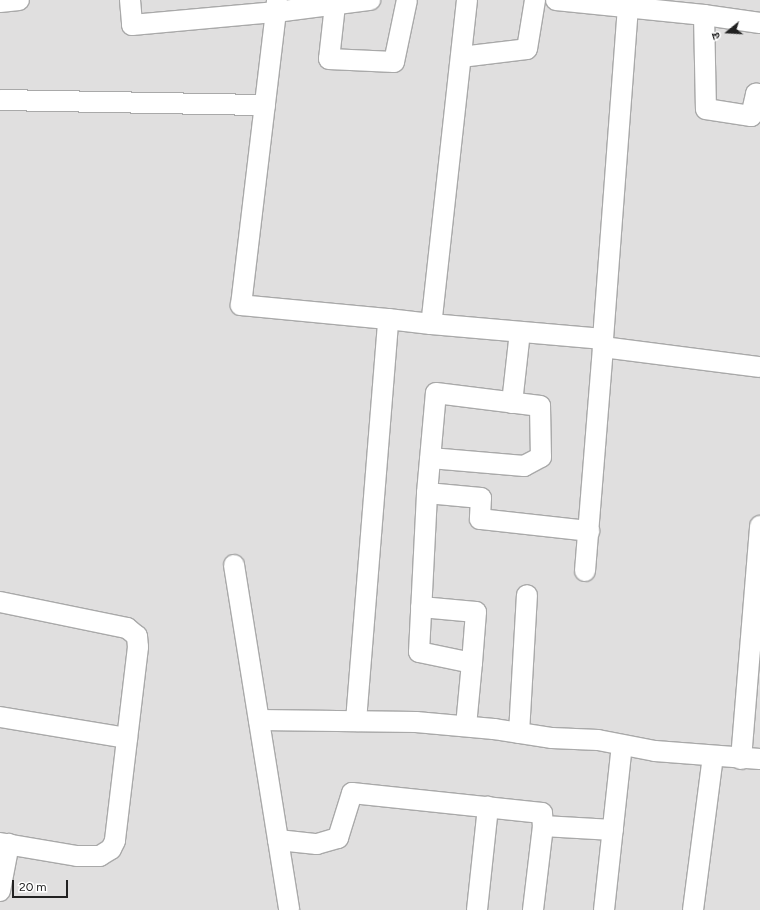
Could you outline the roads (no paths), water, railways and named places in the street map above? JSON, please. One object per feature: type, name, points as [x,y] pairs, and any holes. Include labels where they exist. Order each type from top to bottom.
[{"type":"street","points":[[0,2],[19,0]]},
{"type":"street","points":[[130,0],[132,25],[276,6],[334,5],[370,0]]},
{"type":"street","points":[[334,5],[329,59],[394,62],[407,0]]},
{"type":"street","points":[[431,324],[467,0]]},
{"type":"street","points":[[460,57],[527,49],[535,0]]},
{"type":"street","points":[[556,0],[628,7],[655,5],[760,23]]},
{"type":"street","points":[[276,6],[241,305],[520,332],[760,367]]},
{"type":"street","points":[[585,571],[628,7]]},
{"type":"street","points":[[704,14],[706,109],[751,116],[756,94],[760,94]]},
{"type":"street","points":[[0,100],[265,105]]},
{"type":"street","points":[[356,721],[388,319]]},
{"type":"street","points":[[512,403],[520,332]]},
{"type":"street","points":[[430,458],[524,466],[541,457],[540,406],[436,393],[430,458],[427,492],[419,652],[472,663]]},
{"type":"street","points":[[427,492],[481,498],[480,519],[589,531]]},
{"type":"street","points":[[259,720],[416,722],[466,726],[552,738],[598,740],[655,751],[751,759],[760,526]]},
{"type":"street","points":[[234,565],[289,910]]},
{"type":"street","points":[[519,733],[527,595]]},
{"type":"street","points":[[0,602],[127,628],[137,636],[138,647],[115,841],[111,849],[100,856],[77,856],[4,844],[0,891]]},
{"type":"street","points":[[421,607],[476,612],[466,726]]},
{"type":"street","points":[[0,717],[127,738]]},
{"type":"street","points":[[604,910],[622,745]]},
{"type":"street","points":[[692,910],[713,756]]},
{"type":"street","points":[[278,840],[318,844],[338,838],[352,793],[542,813],[542,826],[533,910]]},
{"type":"street","points":[[477,910],[488,807]]},
{"type":"street","points":[[542,826],[613,830]]}]
